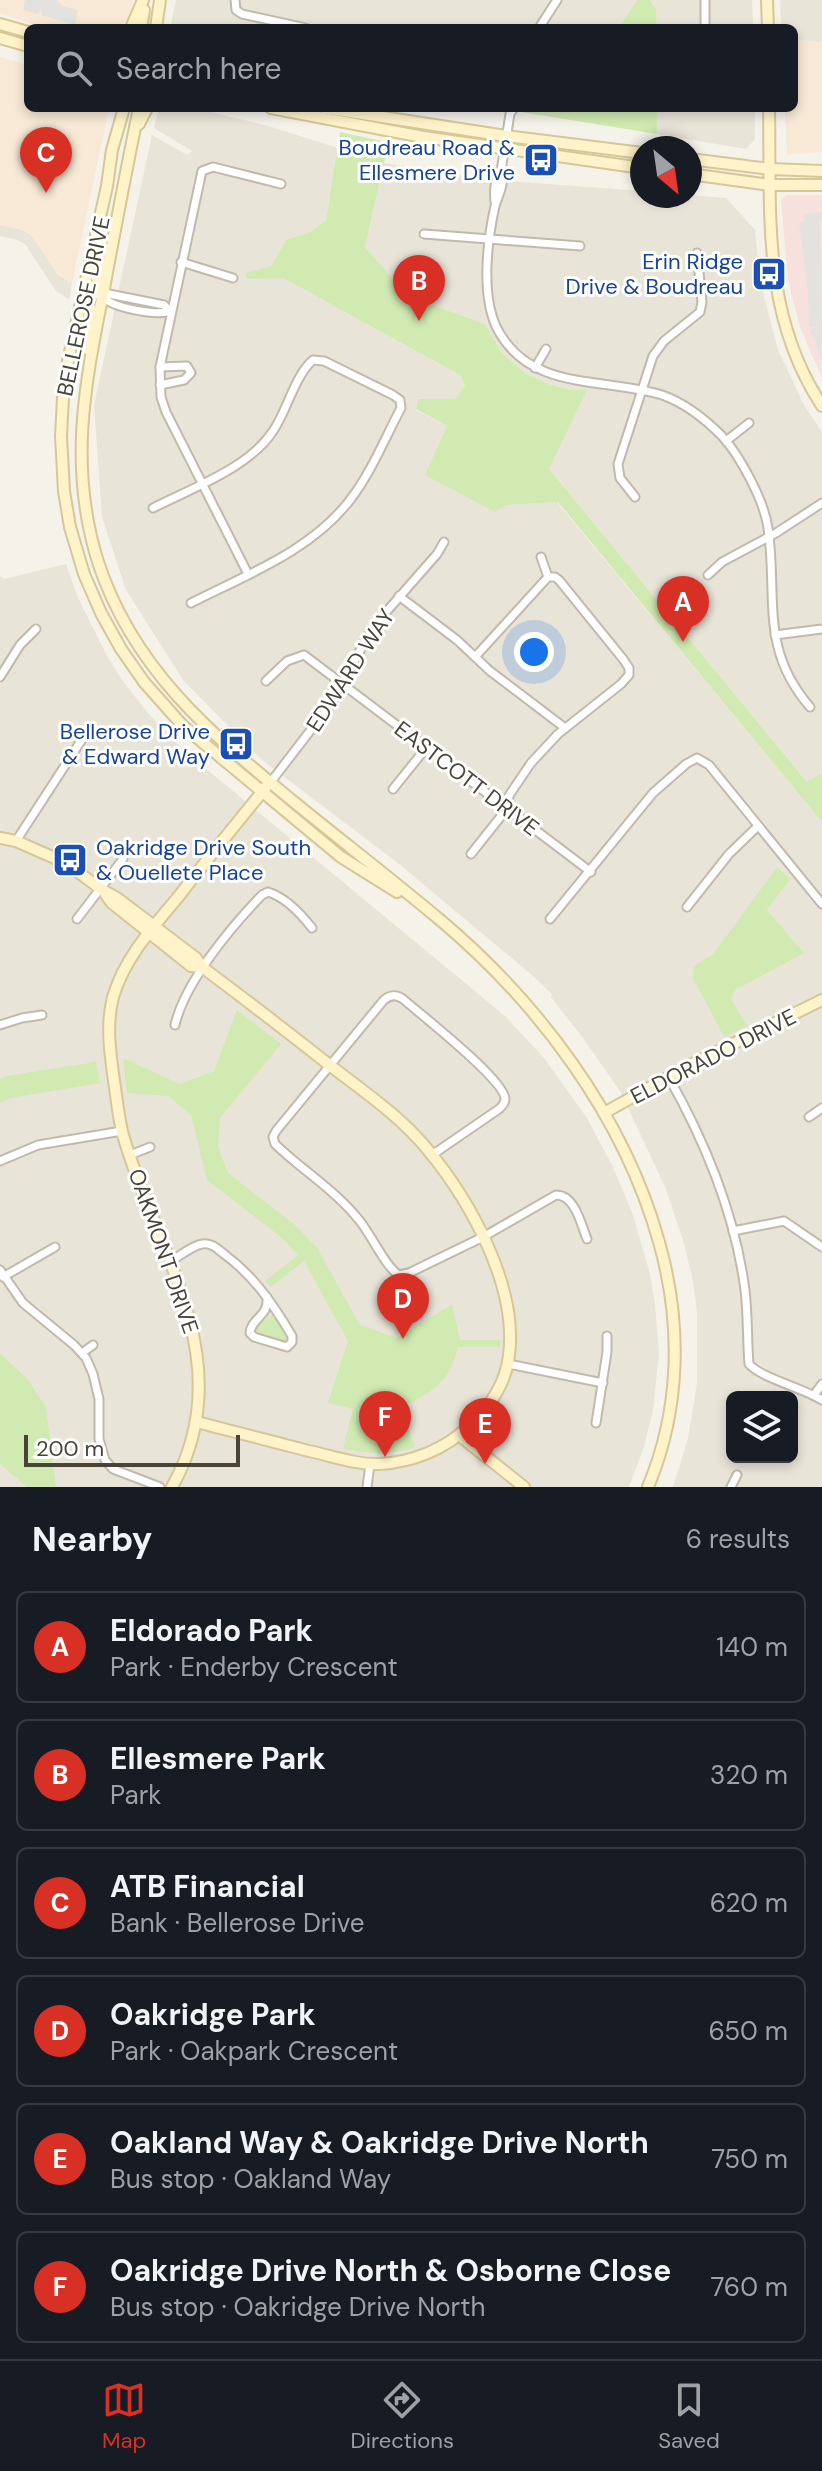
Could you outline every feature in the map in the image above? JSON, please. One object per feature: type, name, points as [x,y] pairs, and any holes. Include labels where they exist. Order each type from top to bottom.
[{"type":"main road","points":[[133,24],[145,0]]},
{"type":"main road","points":[[142,24],[145,0]]},
{"type":"main road","points":[[157,24],[160,0]]},
{"type":"main road","points":[[767,0],[768,24]]},
{"type":"main road","points":[[0,24],[24,31]]},
{"type":"main road","points":[[0,38],[24,45]]},
{"type":"main road","name":"BELLEROSE DRIVE","points":[[123,112],[112,150],[65,380],[61,436],[66,509],[84,574],[110,632],[144,682],[183,726],[341,857],[440,920]]},
{"type":"main road","name":"BELLEROSE DRIVE","points":[[138,112],[83,403],[81,463],[87,518],[106,583],[143,655],[177,699],[270,783],[440,920],[509,986],[563,1051],[604,1113],[646,1200],[663,1255],[673,1308],[675,1355],[670,1412],[648,1487]]},
{"type":"main road","points":[[133,137],[145,112]]},
{"type":"main road","points":[[291,112],[391,132],[630,166]]},
{"type":"main road","points":[[350,112],[630,152]]},
{"type":"main road","points":[[769,112],[770,247],[778,298],[796,357],[822,406]]},
{"type":"main road","points":[[702,160],[770,169],[822,171]]},
{"type":"main road","points":[[702,176],[770,185],[822,185]]},
{"type":"main road","points":[[102,296],[97,279],[107,186]]},
{"type":"main road","points":[[83,403],[90,308],[84,292]]},
{"type":"main road","name":"OAKMONT DRIVE","points":[[172,1487],[187,1458],[197,1422],[200,1386],[196,1343],[122,1131],[109,1047],[110,1013],[113,997],[128,962],[270,783]]},
{"type":"main road","points":[[0,838],[16,841],[66,863],[117,898],[152,929],[196,958],[202,967],[393,1114],[432,1155],[455,1186],[483,1237],[495,1268],[506,1306],[510,1336],[508,1364],[500,1386],[487,1407],[459,1435],[420,1456],[399,1462],[370,1464],[197,1422]]},
{"type":"main road","name":"ELDORADO DRIVE","points":[[604,1113],[668,1076],[822,1000]]},
{"type":"main road","points":[[459,1435],[524,1487]]},
{"type":"street","points":[[235,0],[234,6],[242,14],[288,24]]},
{"type":"street","points":[[542,24],[557,0]]},
{"type":"street","points":[[705,0],[705,24]]},
{"type":"street","points":[[511,112],[487,286],[493,318],[503,338],[513,352],[535,368],[565,379],[641,390],[680,403],[708,423],[726,441],[755,491],[767,523],[778,652],[796,691],[810,707]]},
{"type":"street","points":[[248,574],[166,412],[161,397],[160,367],[199,176],[205,168],[213,167],[281,184]]},
{"type":"street","points":[[424,234],[580,246]]},
{"type":"street","points":[[635,497],[620,478],[618,464],[653,356],[659,346],[700,312],[702,302],[697,253]]},
{"type":"street","points":[[181,262],[233,278]]},
{"type":"street","points":[[84,292],[102,296],[110,304],[162,314],[170,311]]},
{"type":"street","points":[[535,368],[546,349]]},
{"type":"street","points":[[153,508],[243,460],[268,438],[305,369],[313,360],[324,361],[400,400],[399,411],[363,480],[349,502],[326,526],[302,544],[191,603]]},
{"type":"street","points":[[160,367],[187,366],[191,373],[184,380],[160,385]]},
{"type":"street","points":[[726,441],[749,423]]},
{"type":"street","points":[[708,575],[722,562],[822,503]]},
{"type":"street","name":"EDWARD WAY","points":[[270,783],[343,685],[370,633],[444,542]]},
{"type":"street","points":[[541,557],[548,577]]},
{"type":"street","points":[[471,854],[502,815],[520,777],[565,728],[632,676],[623,659],[555,577],[548,577],[475,657]]},
{"type":"street","name":"EDWARD WAY","points":[[399,596],[565,728]]},
{"type":"street","points":[[0,677],[20,645],[36,629]]},
{"type":"street","points":[[775,635],[822,629]]},
{"type":"street","name":"EASTCOTT DRIVE","points":[[266,681],[287,661],[302,654],[591,872]]},
{"type":"street","points":[[16,841],[90,727]]},
{"type":"street","points":[[393,789],[426,748]]},
{"type":"street","points":[[550,919],[653,793],[693,759],[701,759],[709,765],[822,904]]},
{"type":"street","points":[[687,907],[729,854],[758,826]]},
{"type":"street","points":[[77,919],[123,859]]},
{"type":"street","points":[[175,1025],[179,1009],[202,967],[265,893],[278,897],[312,928]]},
{"type":"street","points":[[432,1155],[499,1109],[505,1097],[458,1045],[403,999],[392,995],[383,1001],[276,1131],[273,1137],[275,1144],[346,1204],[365,1226],[396,1274],[409,1273],[560,1195],[570,1201],[587,1239]]},
{"type":"street","points":[[0,1025],[42,1015]]},
{"type":"street","points":[[668,1076],[704,1146],[733,1231],[746,1297],[750,1366],[818,1398],[822,1384]]},
{"type":"street","points":[[809,1117],[822,1108]]},
{"type":"street","points":[[0,1161],[38,1145],[122,1131]]},
{"type":"street","name":"OAKMONT DRIVE","points":[[130,1155],[150,1147]]},
{"type":"street","points":[[733,1231],[784,1221],[822,1247]]},
{"type":"street","points":[[169,1262],[201,1244],[210,1244],[243,1269],[267,1297],[292,1336],[287,1347],[250,1333],[251,1326],[266,1309],[267,1297]]},
{"type":"street","points":[[55,1247],[2,1273],[31,1311],[82,1353],[98,1391],[98,1432],[105,1460],[113,1469],[160,1487]]},
{"type":"street","points":[[596,1423],[607,1336]]},
{"type":"street","points":[[82,1353],[93,1345]]},
{"type":"street","points":[[508,1364],[603,1383]]},
{"type":"street","points":[[367,1487],[370,1464]]},
{"type":"street","points":[[731,1487],[737,1475]]},
{"type":"shaded area","points":[[0,0],[133,0],[128,20],[122,24],[32,24],[0,13]]},
{"type":"shaded area","points":[[25,0],[57,0],[62,6],[78,10],[75,24],[72,24],[41,15],[42,9],[38,14],[23,10]]},
{"type":"shaded area","points":[[176,0],[637,0],[621,24],[171,24]]},
{"type":"shaded area","points":[[650,0],[752,0],[753,24],[657,24],[656,9]]},
{"type":"shaded area","points":[[780,0],[822,0],[822,42],[798,40],[798,24],[781,24]]},
{"type":"shaded area","points":[[798,40],[822,42],[822,152],[787,155],[785,112],[798,112]]},
{"type":"shaded area","points":[[0,57],[24,64],[24,112],[108,112],[72,283],[61,277],[30,234],[0,225]]},
{"type":"shaded area","points":[[158,112],[210,112],[338,148],[326,220],[310,232],[286,240],[271,266],[246,273],[283,278],[460,375],[465,385],[455,399],[418,399],[416,410],[447,426],[506,505],[557,502],[822,822],[822,1487],[673,1487],[688,1438],[697,1383],[697,1313],[693,1281],[666,1189],[620,1091],[551,997],[552,994],[532,975],[399,864],[262,760],[183,680],[126,590],[102,517],[94,405],[152,135],[187,155],[192,151],[154,128]]},
{"type":"shaded area","points":[[657,112],[755,112],[755,139],[746,149],[702,142],[702,136],[657,134]]},
{"type":"shaded area","points":[[384,163],[482,179],[630,190],[630,208],[702,208],[702,196],[726,198],[755,230],[760,282],[778,350],[805,407],[822,432],[822,773],[807,782],[549,469],[571,390],[525,373],[502,353],[485,324],[408,296],[365,247]]},
{"type":"shaded area","points":[[786,195],[822,195],[822,378],[800,327],[788,280],[781,200]]},
{"type":"shaded area","points":[[822,212],[822,359],[810,330],[815,327],[809,327],[799,223],[805,221],[804,214]]},
{"type":"shaded area","points":[[0,225],[23,230],[32,236],[59,276],[72,283],[69,299],[56,291],[25,244],[0,236]]},
{"type":"shaded area","points":[[66,564],[78,598],[106,654],[148,713],[187,753],[505,1016],[544,1058],[587,1118],[612,1165],[633,1215],[655,1304],[659,1353],[653,1410],[629,1487],[0,1487],[0,576],[4,579]]},
{"type":"green space","points":[[637,0],[650,0],[656,9],[657,24],[621,24]]},
{"type":"green space","points":[[521,112],[657,112],[657,134]]},
{"type":"green space","points":[[340,132],[391,143],[365,247],[408,296],[485,324],[502,353],[525,373],[548,384],[571,390],[587,390],[549,469],[807,782],[822,773],[822,822],[558,502],[506,505],[495,512],[425,475],[447,426],[416,409],[418,399],[455,399],[465,385],[460,375],[283,278],[247,279],[245,273],[271,266],[286,240],[310,232],[326,220]]},
{"type":"green space","points":[[777,867],[790,879],[767,910],[804,953],[735,990],[731,999],[747,1026],[724,1037],[693,978],[694,966],[714,953]]},
{"type":"green space","points":[[237,1010],[281,1044],[220,1118],[218,1147],[228,1173],[295,1225],[317,1248],[360,1325],[397,1338],[452,1304],[460,1340],[500,1340],[500,1347],[458,1347],[449,1370],[438,1386],[400,1409],[415,1447],[379,1453],[343,1449],[353,1409],[328,1403],[348,1341],[304,1261],[271,1287],[265,1281],[298,1255],[282,1238],[207,1180],[191,1115],[168,1096],[127,1093],[123,1058],[180,1084],[214,1071]]},
{"type":"green space","points":[[96,1062],[100,1083],[10,1098],[0,1103],[0,1079],[6,1076]]},
{"type":"green space","points":[[272,1315],[287,1334],[286,1341],[256,1331],[257,1326]]},
{"type":"green space","points":[[0,1353],[29,1381],[46,1408],[56,1487],[27,1487],[0,1464]]},
{"type":"place","name":"Boudreau Road & Ellesmere Drive","points":[[541,160]]},
{"type":"place","name":"ATB Financial","points":[[46,193]]},
{"type":"place","name":"Erin Ridge Drive & Boudreau","points":[[769,274]]},
{"type":"place","name":"Ellesmere Park","points":[[419,321]]},
{"type":"place","name":"Eldorado Park","points":[[683,642]]},
{"type":"place","name":"Bellerose Drive & Edward Way","points":[[236,744]]},
{"type":"place","name":"Oakridge Drive South & Ouellete Place","points":[[70,860]]},
{"type":"place","name":"Oakridge Park","points":[[403,1339]]},
{"type":"place","name":"Oakridge Drive North & Osborne Close","points":[[385,1457]]},
{"type":"place","name":"Oakland Way & Oakridge Drive North","points":[[485,1464]]}]
